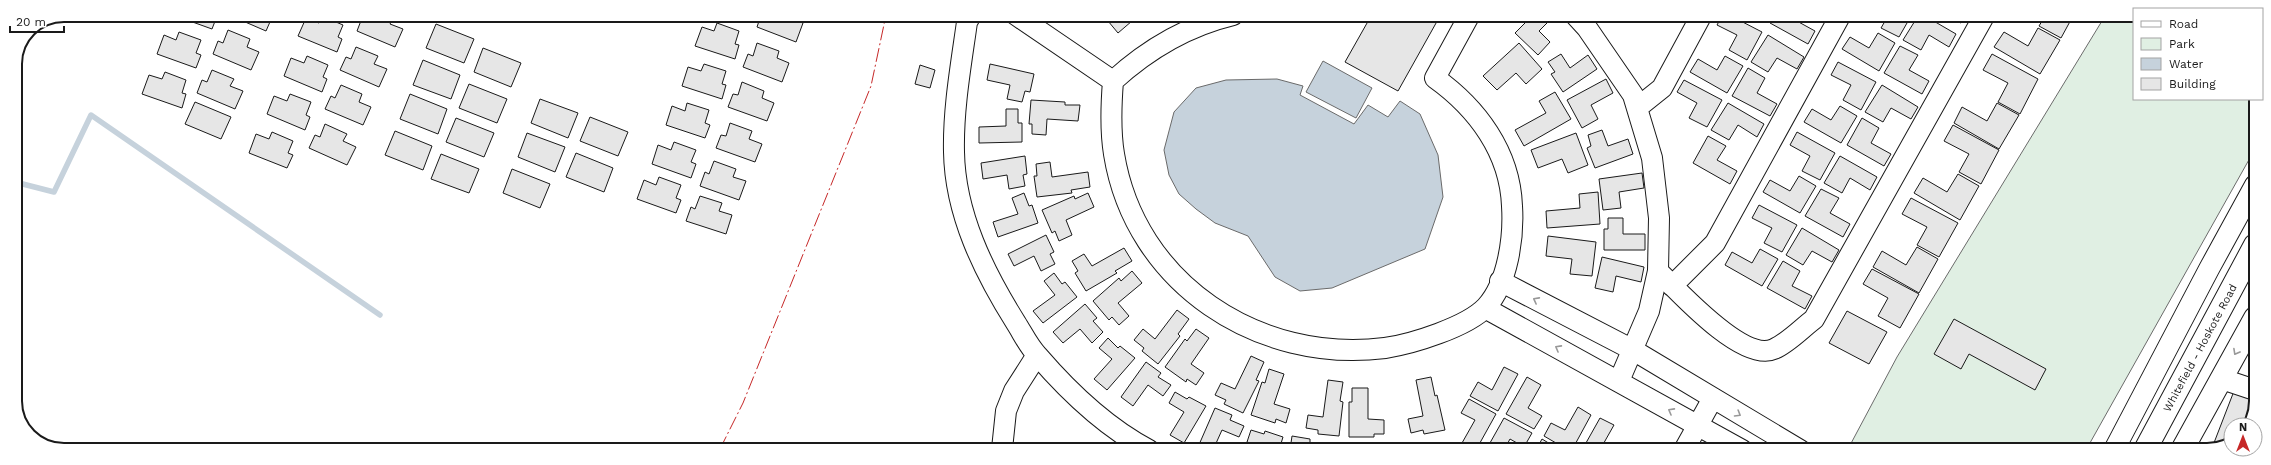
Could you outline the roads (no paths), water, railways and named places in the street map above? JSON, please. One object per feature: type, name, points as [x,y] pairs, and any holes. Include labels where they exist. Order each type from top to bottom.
[{"type":"main road","name":"Whitefield - Hoskote Road","points":[[2149,443],[2249,256]]},
{"type":"main road","points":[[2186,443],[2249,329]]},
{"type":"street","points":[[967,22],[956,114],[954,152],[960,197],[974,247],[1001,299],[1037,356],[1089,407],[1136,443]]},
{"type":"street","points":[[1026,22],[1113,81]]},
{"type":"street","points":[[1212,22],[1198,26],[1175,36],[1132,64],[1113,81],[1112,131],[1114,156],[1120,180],[1136,220],[1152,247],[1167,267],[1203,302],[1224,316],[1269,337],[1293,344],[1343,351],[1393,346],[1417,341],[1463,321],[1485,308],[1494,296],[1500,281],[1507,261],[1513,220],[1512,199],[1504,165],[1493,139],[1482,121],[1452,90],[1434,78],[1466,22]]},
{"type":"street","points":[[1582,22],[1633,95],[1652,158],[1659,218],[1658,271],[1649,311],[1619,381]]},
{"type":"street","points":[[1637,108],[1662,88],[1698,22]]},
{"type":"street","points":[[1672,286],[1715,243],[1837,22]]},
{"type":"street","points":[[1658,271],[1696,309],[1726,334],[1750,348],[1773,350],[1814,320],[1981,22]]},
{"type":"street","points":[[2118,443],[2209,268],[2249,196]]},
{"type":"street","points":[[1500,281],[1633,350],[1788,443]]},
{"type":"street","points":[[1485,308],[1730,443]]},
{"type":"street","points":[[1003,443],[1006,411],[1014,391],[1037,356]]},
{"type":"street","points":[[2222,379],[2249,388]]},
{"type":"street","points":[[1688,443],[1712,398]]},
{"type":"water","points":[[1323,61],[1372,88],[1356,118],[1306,92]]},
{"type":"water","points":[[1277,79],[1303,86],[1300,95],[1354,124],[1368,105],[1388,117],[1400,101],[1420,114],[1438,155],[1443,197],[1425,249],[1332,288],[1300,291],[1275,277],[1248,236],[1215,223],[1179,194],[1169,175],[1164,150],[1174,112],[1196,88],[1226,80]]},
{"type":"waterway","points":[[22,184],[54,192],[91,115],[380,315]]}]
